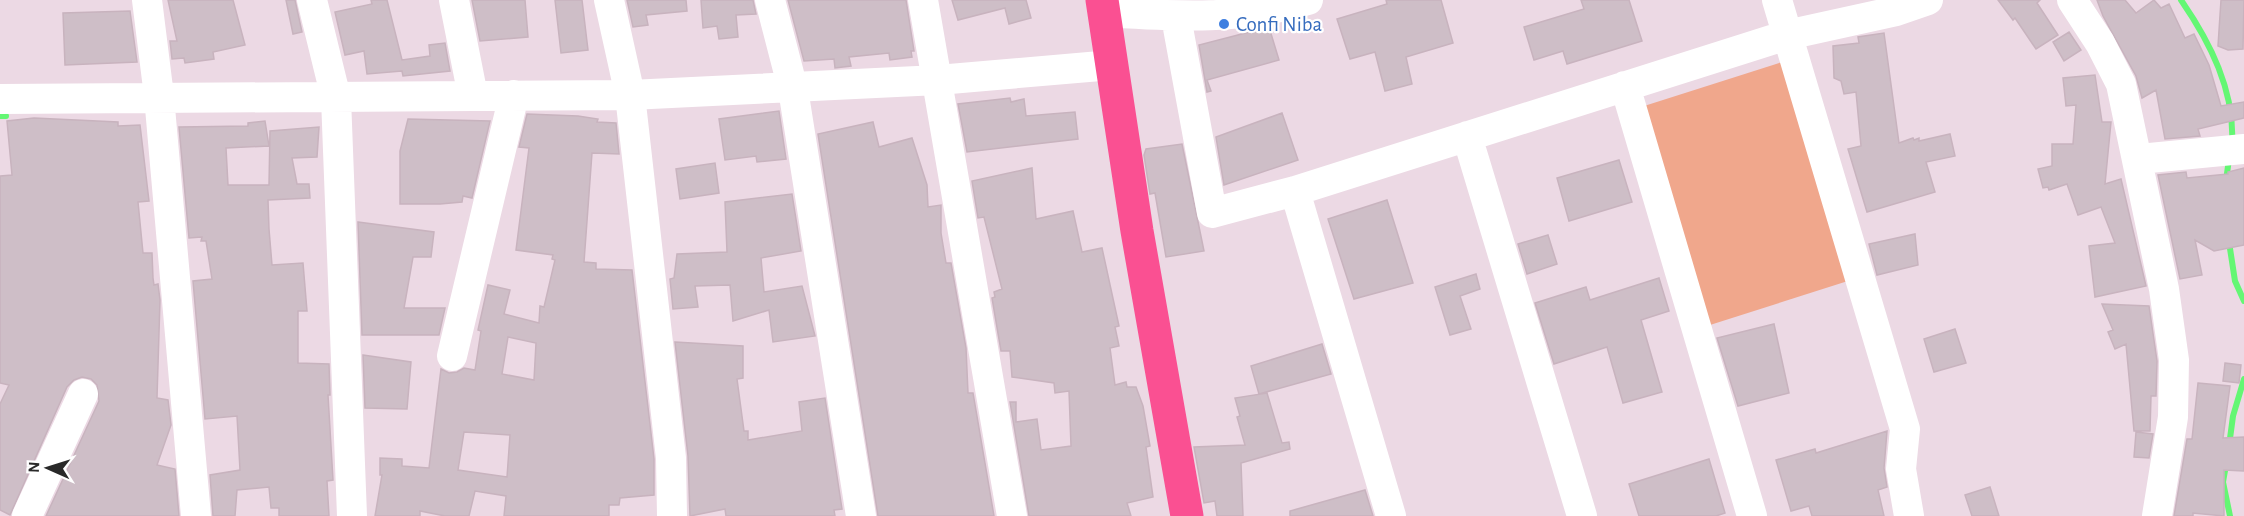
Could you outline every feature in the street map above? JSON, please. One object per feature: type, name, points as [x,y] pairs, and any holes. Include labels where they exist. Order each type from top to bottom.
[{"type":"main road","points":[[1103,6],[1137,231],[1187,516]]},
{"type":"street","points":[[147,0],[159,96],[196,516]]},
{"type":"street","points":[[312,0],[336,98],[352,516]]},
{"type":"street","points":[[454,0],[473,96]]},
{"type":"street","points":[[609,0],[630,95],[671,458],[672,516]]},
{"type":"street","points":[[770,0],[793,89],[861,516]]},
{"type":"street","points":[[923,0],[1012,516]]},
{"type":"street","points":[[1777,0],[1905,429],[1902,469],[1909,516]]},
{"type":"street","points":[[1176,16],[1212,213],[1295,191],[1787,35],[1896,11],[1928,0]]},
{"type":"street","points":[[2072,0],[2100,43],[2121,84],[2139,159],[2164,289],[2174,360],[2173,417],[2157,516]]},
{"type":"street","points":[[1103,6],[1176,16],[1244,14],[1302,1]]},
{"type":"street","points":[[0,99],[159,96],[336,98],[630,95],[793,89],[938,80],[1112,65]]},
{"type":"street","points":[[1625,86],[1752,516]]},
{"type":"street","points":[[452,356],[514,95]]},
{"type":"street","points":[[1467,136],[1582,516]]},
{"type":"street","points":[[2139,159],[2244,149]]},
{"type":"street","points":[[1295,191],[1391,516]]},
{"type":"street","points":[[27,516],[83,394]]},
{"type":"shaded area","points":[[1782,62],[1851,280],[1710,325],[1641,107]]},
{"type":"building","points":[[168,0],[233,0],[245,45],[213,52],[214,59],[185,63],[184,58],[172,59],[170,41],[177,41]]},
{"type":"building","points":[[286,0],[295,0],[302,32],[293,34]]},
{"type":"building","points":[[371,0],[387,0],[402,60],[430,56],[429,45],[445,43],[450,71],[403,76],[402,71],[367,74],[364,51],[345,55],[335,12],[372,4]]},
{"type":"building","points":[[472,0],[525,0],[528,37],[480,41]]},
{"type":"building","points":[[555,0],[582,0],[588,50],[561,53]]},
{"type":"building","points":[[627,0],[686,0],[687,11],[646,15],[648,25],[633,27]]},
{"type":"building","points":[[701,0],[753,0],[756,14],[736,15],[738,37],[719,39],[717,26],[703,28]]},
{"type":"building","points":[[788,0],[906,0],[914,51],[911,51],[912,57],[890,60],[889,53],[849,57],[851,66],[835,68],[834,59],[804,61]]},
{"type":"building","points":[[952,0],[1026,0],[1031,18],[1009,24],[1005,8],[958,20]]},
{"type":"building","points":[[1386,0],[1441,0],[1453,43],[1406,57],[1412,84],[1385,91],[1375,52],[1350,59],[1337,19],[1387,4]]},
{"type":"building","points":[[1581,0],[1629,0],[1642,41],[1567,64],[1563,51],[1534,60],[1524,27],[1584,9]]},
{"type":"building","points":[[1998,0],[2040,0],[2037,3],[2058,35],[2036,49],[2015,18],[2013,20]]},
{"type":"building","points":[[2097,0],[2125,0],[2136,13],[2154,0],[2161,8],[2169,4],[2185,38],[2194,34],[2209,65],[2221,106],[2244,102],[2244,118],[2198,129],[2200,136],[2165,139],[2156,90],[2142,98],[2136,76],[2103,16]]},
{"type":"building","points":[[2221,0],[2244,0],[2243,49],[2228,50],[2218,46]]},
{"type":"building","points":[[130,11],[137,62],[65,65],[63,13]]},
{"type":"building","points":[[1269,27],[1279,60],[1207,80],[1211,91],[1207,92],[1199,45]]},
{"type":"building","points":[[2069,32],[2081,50],[2064,61],[2053,42]]},
{"type":"building","points":[[1884,33],[1899,143],[1913,138],[1914,140],[1919,138],[1919,141],[1950,134],[1955,156],[1926,162],[1935,192],[1867,212],[1848,149],[1861,146],[1856,92],[1844,94],[1841,81],[1834,78],[1833,46],[1859,43],[1858,37]]},
{"type":"building","points":[[2095,75],[2102,122],[2111,122],[2105,184],[2121,179],[2146,286],[2095,297],[2089,246],[2115,243],[2101,207],[2078,215],[2067,184],[2049,190],[2048,187],[2043,188],[2038,169],[2052,166],[2052,144],[2073,144],[2076,105],[2066,106],[2063,78]]},
{"type":"building","points":[[1010,98],[1011,102],[1024,99],[1026,116],[1075,112],[1078,139],[967,152],[958,104]]},
{"type":"building","points":[[779,111],[786,159],[757,162],[756,156],[725,160],[719,119]]},
{"type":"building","points":[[1282,113],[1298,160],[1224,185],[1216,137]]},
{"type":"building","points":[[527,114],[578,116],[598,119],[597,122],[616,123],[619,154],[592,153],[584,262],[596,263],[596,269],[632,270],[654,459],[654,495],[620,498],[619,505],[609,505],[609,516],[504,516],[506,496],[475,491],[469,516],[445,516],[420,511],[420,516],[375,516],[382,475],[380,475],[380,458],[402,459],[402,466],[429,468],[441,369],[449,373],[464,368],[475,370],[481,331],[478,330],[488,285],[510,290],[504,314],[539,323],[540,306],[544,307],[555,260],[552,259],[553,255],[516,250],[529,148],[519,147]],"holes":[[[508,337],[536,343],[534,380],[502,374]],[[464,432],[510,435],[507,477],[458,470]]]},
{"type":"building","points":[[34,118],[118,122],[118,126],[140,125],[149,201],[138,202],[143,253],[152,253],[154,285],[158,284],[160,300],[157,398],[168,400],[171,425],[157,465],[175,469],[179,516],[46,516],[99,401],[97,385],[91,379],[82,377],[74,380],[67,387],[10,515],[0,510],[0,404],[9,385],[0,383],[0,176],[12,175],[7,121]]},
{"type":"building","points":[[408,119],[490,121],[472,198],[463,196],[462,202],[440,204],[400,204],[400,151]]},
{"type":"building","points":[[265,121],[269,146],[226,148],[228,185],[269,185],[270,131],[319,127],[317,157],[292,158],[297,184],[309,184],[310,198],[268,200],[272,265],[303,263],[307,311],[298,311],[298,363],[329,364],[330,395],[328,395],[333,480],[327,481],[329,516],[279,516],[279,508],[271,508],[269,487],[237,490],[235,516],[213,516],[210,475],[240,470],[237,416],[205,419],[193,281],[212,279],[206,241],[201,241],[202,237],[189,238],[179,127],[248,126],[248,123]]},
{"type":"building","points":[[873,122],[879,147],[912,138],[927,185],[928,207],[941,205],[941,233],[946,263],[951,263],[966,348],[968,393],[973,393],[994,516],[878,516],[818,134]]},
{"type":"building","points":[[1182,144],[1204,251],[1166,257],[1155,193],[1150,194],[1144,155],[1146,149]]},
{"type":"building","points":[[1619,160],[1632,202],[1569,221],[1557,178]]},
{"type":"building","points":[[715,163],[719,193],[680,199],[676,169]]},
{"type":"building","points":[[1032,168],[1036,219],[1073,211],[1082,252],[1102,248],[1119,326],[1115,327],[1119,346],[1110,348],[1115,385],[1126,382],[1127,387],[1136,387],[1143,406],[1150,446],[1146,447],[1153,497],[1127,503],[1131,516],[1029,516],[1010,402],[1016,402],[1016,422],[1037,419],[1041,450],[1071,446],[1069,391],[1055,393],[1054,383],[1012,377],[1010,351],[1001,351],[992,298],[995,297],[994,292],[1002,289],[984,217],[978,218],[972,181]]},
{"type":"building","points":[[2244,168],[2244,245],[2214,251],[2195,240],[2202,275],[2180,279],[2158,175],[2186,172],[2187,178],[2228,174],[2228,172]]},
{"type":"building","points":[[792,194],[801,251],[761,258],[764,292],[802,286],[815,336],[773,342],[769,310],[733,321],[730,285],[695,286],[698,307],[673,309],[670,279],[674,278],[677,254],[727,252],[725,202]]},
{"type":"building","points":[[1387,200],[1413,283],[1354,299],[1328,219]]},
{"type":"building","points":[[358,222],[434,232],[431,257],[413,257],[404,308],[445,308],[439,335],[362,335]]},
{"type":"building","points":[[1915,234],[1918,265],[1877,275],[1869,244]]},
{"type":"building","points":[[1548,235],[1557,264],[1527,274],[1518,244]]},
{"type":"building","points":[[1476,274],[1480,289],[1460,296],[1471,329],[1450,335],[1435,287]]},
{"type":"building","points":[[1659,278],[1669,311],[1641,320],[1662,392],[1623,403],[1607,347],[1554,364],[1535,303],[1586,287],[1590,300]]},
{"type":"building","points":[[2102,304],[2149,306],[2157,361],[2156,396],[2151,396],[2150,431],[2134,431],[2126,344],[2115,349],[2108,332],[2113,330]]},
{"type":"building","points":[[1774,324],[1789,393],[1738,406],[1717,338]]},
{"type":"building","points":[[1955,329],[1966,363],[1934,372],[1924,339]]},
{"type":"building","points":[[675,342],[743,346],[743,378],[737,379],[744,431],[748,431],[748,440],[802,431],[799,402],[825,398],[842,509],[834,510],[835,516],[726,516],[725,509],[690,516],[688,456]]},
{"type":"building","points":[[1322,344],[1331,374],[1259,394],[1251,366]]},
{"type":"building","points":[[363,355],[411,362],[407,409],[365,408]]},
{"type":"building","points":[[2225,363],[2241,365],[2239,383],[2223,381]]},
{"type":"building","points":[[2198,383],[2230,386],[2223,438],[2244,437],[2244,471],[2224,470],[2224,516],[2193,513],[2193,516],[2174,516],[2187,439],[2192,439]]},
{"type":"building","points":[[1267,393],[1282,443],[1289,442],[1290,449],[1241,463],[1243,516],[1217,516],[1215,501],[1204,503],[1194,447],[1245,445],[1237,417],[1240,416],[1235,398]]},
{"type":"building","points":[[1887,431],[1884,468],[1887,487],[1878,490],[1884,516],[1812,516],[1809,506],[1791,511],[1776,460],[1815,449],[1816,453]]},
{"type":"building","points":[[2136,432],[2153,434],[2149,458],[2134,457]]},
{"type":"building","points":[[1709,459],[1725,513],[1716,516],[1639,516],[1629,484]]},
{"type":"building","points":[[1990,487],[1999,516],[1972,516],[1965,495]]},
{"type":"building","points":[[1365,490],[1373,516],[1290,516],[1290,511]]},
{"type":"waterway","points":[[2181,0],[2211,50],[2225,86],[2232,124],[2232,143]]},
{"type":"waterway","points":[[0,116],[6,116]]},
{"type":"waterway","points":[[2226,181],[2229,159]]},
{"type":"waterway","points":[[2229,242],[2235,281],[2244,301]]},
{"type":"waterway","points":[[2229,446],[2233,416],[2244,379]]},
{"type":"waterway","points":[[2226,465],[2223,482],[2230,516]]},
{"type":"place","name":"Confi Niba","points":[[1224,24]]}]
